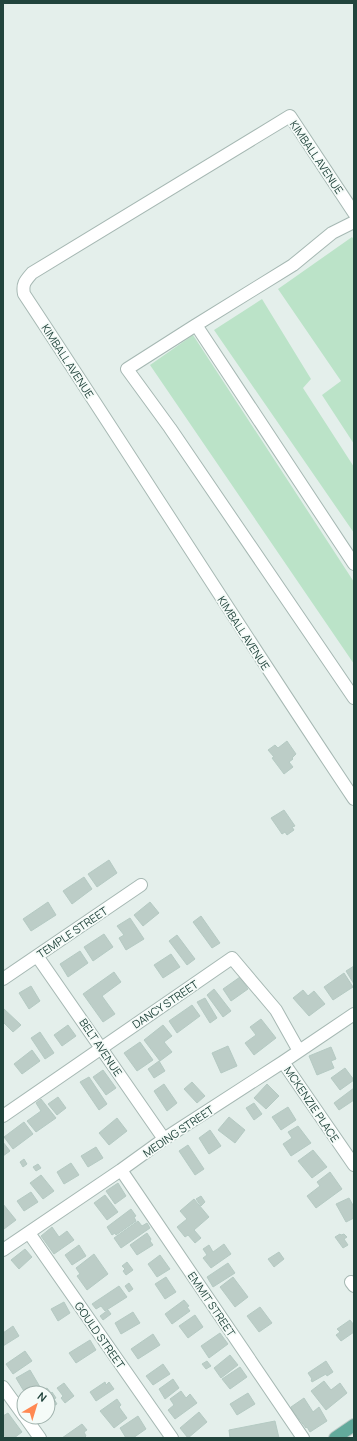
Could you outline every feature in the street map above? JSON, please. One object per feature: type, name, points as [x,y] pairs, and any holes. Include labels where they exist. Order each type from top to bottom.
[{"type":"main road","points":[[335,1438],[354,1425]]},
{"type":"street","name":"KIMBALL AVENUE","points":[[354,213],[290,116],[32,273],[25,280],[22,288],[24,294],[284,695],[354,799]]},
{"type":"street","points":[[354,222],[332,233],[293,265],[127,369],[170,428],[354,698]]},
{"type":"street","points":[[196,325],[354,564]]},
{"type":"street","name":"TEMPLE STREET","points":[[3,980],[141,885]]},
{"type":"street","name":"BELT AVENUE","points":[[38,956],[164,1139]]},
{"type":"street","name":"DANCY STREET","points":[[3,1116],[232,958],[276,1010],[299,1051]]},
{"type":"street","name":"MEDING STREET","points":[[3,1250],[164,1139],[284,1062],[354,1014]]},
{"type":"street","name":"MCKENZIE PLACE","points":[[284,1062],[354,1165]]},
{"type":"street","name":"EMMIT STREET","points":[[121,1170],[303,1438]]},
{"type":"street","name":"GOULD STREET","points":[[29,1233],[172,1438]]},
{"type":"street","points":[[3,1386],[16,1405]]},
{"type":"street","points":[[31,1425],[40,1438]]},
{"type":"green space","points":[[352,237],[354,240],[354,444],[322,395],[341,381],[278,289]]},
{"type":"green space","points":[[262,299],[311,379],[303,388],[354,467],[354,533],[214,330]]},
{"type":"green space","points":[[193,335],[354,582],[354,664],[150,365]]},
{"type":"building","points":[[287,741],[296,754],[289,762],[293,767],[284,774],[268,750],[275,745],[278,748]]},
{"type":"building","points":[[284,810],[295,826],[292,827],[294,830],[287,835],[285,832],[282,834],[271,818]]},
{"type":"building","points":[[109,860],[117,873],[97,887],[88,874]]},
{"type":"building","points":[[84,877],[92,889],[72,904],[63,891]]},
{"type":"building","points":[[48,902],[56,915],[31,931],[23,919]]},
{"type":"building","points":[[150,902],[159,913],[143,926],[134,915]]},
{"type":"building","points":[[201,916],[220,943],[212,948],[193,922]]},
{"type":"building","points":[[130,918],[144,939],[126,950],[119,938],[124,935],[117,926]]},
{"type":"building","points":[[104,934],[113,947],[93,961],[84,947]]},
{"type":"building","points":[[177,935],[195,959],[187,965],[169,941]]},
{"type":"building","points":[[80,951],[88,963],[68,977],[60,964]]},
{"type":"building","points":[[171,954],[180,967],[163,978],[154,965]]},
{"type":"building","points":[[354,966],[354,984],[346,971]]},
{"type":"building","points":[[114,972],[121,982],[102,996],[115,1014],[103,1022],[83,994]]},
{"type":"building","points":[[344,973],[353,987],[333,1000],[324,987]]},
{"type":"building","points":[[240,977],[248,989],[231,1001],[223,989]]},
{"type":"building","points":[[31,986],[40,1001],[29,1009],[19,993]]},
{"type":"building","points":[[214,989],[231,1011],[223,1017],[207,995]]},
{"type":"building","points":[[303,990],[308,996],[314,991],[325,1004],[309,1016],[293,998]]},
{"type":"building","points":[[205,998],[217,1018],[210,1023],[197,1002]]},
{"type":"building","points":[[192,1005],[200,1016],[177,1033],[169,1021]]},
{"type":"building","points":[[3,1008],[21,1025],[13,1032],[3,1022]]},
{"type":"building","points":[[261,1019],[276,1038],[254,1055],[245,1043],[256,1035],[250,1027]]},
{"type":"building","points":[[68,1025],[76,1036],[62,1046],[54,1035]]},
{"type":"building","points":[[163,1025],[172,1036],[164,1042],[172,1052],[160,1061],[144,1040]]},
{"type":"building","points":[[40,1032],[54,1053],[45,1059],[31,1038]]},
{"type":"building","points":[[140,1042],[153,1060],[137,1071],[124,1053]]},
{"type":"building","points":[[228,1046],[237,1066],[221,1073],[212,1053]]},
{"type":"building","points":[[331,1047],[336,1059],[331,1061],[334,1068],[317,1075],[309,1056]]},
{"type":"building","points":[[32,1050],[40,1061],[22,1074],[14,1064]]},
{"type":"building","points":[[159,1061],[165,1071],[154,1078],[148,1069]]},
{"type":"building","points":[[345,1068],[354,1080],[340,1090],[331,1078]]},
{"type":"building","points":[[103,1070],[116,1088],[106,1095],[93,1077]]},
{"type":"building","points":[[89,1077],[107,1104],[99,1110],[80,1082]]},
{"type":"building","points":[[192,1082],[205,1096],[197,1103],[184,1089]]},
{"type":"building","points":[[164,1084],[177,1103],[167,1111],[154,1091]]},
{"type":"building","points":[[267,1084],[279,1096],[266,1109],[254,1098]]},
{"type":"building","points":[[354,1088],[354,1100],[339,1110],[334,1103]]},
{"type":"building","points":[[58,1097],[66,1108],[57,1115],[48,1104]]},
{"type":"building","points":[[41,1099],[56,1118],[36,1132],[27,1121],[41,1111],[36,1103]]},
{"type":"building","points":[[254,1103],[262,1114],[254,1120],[246,1108]]},
{"type":"building","points":[[288,1107],[296,1120],[281,1130],[272,1117]]},
{"type":"building","points":[[229,1117],[245,1130],[235,1143],[218,1130]]},
{"type":"building","points":[[117,1118],[127,1131],[109,1145],[99,1133]]},
{"type":"building","points":[[24,1122],[33,1134],[13,1149],[4,1137]]},
{"type":"building","points":[[298,1126],[311,1143],[291,1156],[283,1144],[292,1138],[288,1132]]},
{"type":"building","points":[[210,1130],[221,1146],[209,1154],[199,1138]]},
{"type":"building","points":[[3,1142],[10,1151],[3,1156]]},
{"type":"building","points":[[188,1145],[204,1169],[195,1175],[179,1151]]},
{"type":"building","points":[[96,1147],[103,1158],[88,1167],[81,1156]]},
{"type":"building","points":[[313,1150],[327,1167],[312,1178],[298,1161]]},
{"type":"building","points":[[24,1159],[27,1164],[23,1167],[20,1162]]},
{"type":"building","points":[[71,1163],[79,1175],[64,1184],[57,1172]]},
{"type":"building","points":[[38,1164],[41,1168],[36,1171],[33,1167]]},
{"type":"building","points":[[330,1172],[342,1189],[316,1208],[307,1196],[320,1186],[317,1182]]},
{"type":"building","points":[[41,1175],[54,1191],[43,1199],[30,1183]]},
{"type":"building","points":[[118,1183],[126,1196],[115,1204],[106,1191]]},
{"type":"building","points":[[31,1192],[38,1202],[24,1211],[17,1201]]},
{"type":"building","points":[[105,1195],[118,1212],[107,1220],[94,1203]]},
{"type":"building","points":[[201,1196],[205,1202],[201,1206],[196,1199]]},
{"type":"building","points":[[349,1198],[354,1207],[354,1218],[346,1222],[336,1204]]},
{"type":"building","points":[[194,1199],[209,1217],[194,1230],[201,1238],[195,1243],[188,1235],[185,1237],[177,1227],[187,1219],[180,1211]]},
{"type":"building","points":[[3,1204],[16,1220],[4,1229],[3,1228]]},
{"type":"building","points":[[131,1209],[136,1216],[134,1217],[136,1221],[116,1235],[115,1233],[112,1235],[107,1227]]},
{"type":"building","points":[[138,1221],[142,1226],[147,1223],[150,1228],[121,1248],[114,1238]]},
{"type":"building","points":[[52,1227],[59,1237],[67,1231],[74,1240],[54,1254],[41,1236]]},
{"type":"building","points":[[147,1233],[153,1245],[137,1255],[130,1245]]},
{"type":"building","points":[[340,1234],[344,1234],[347,1237],[344,1239],[348,1245],[343,1248],[335,1237]]},
{"type":"building","points":[[224,1244],[231,1254],[211,1268],[203,1258],[207,1255],[203,1249],[209,1245],[213,1252]]},
{"type":"building","points":[[79,1245],[86,1256],[72,1265],[65,1255]]},
{"type":"building","points":[[25,1249],[32,1257],[19,1269],[11,1260]]},
{"type":"building","points":[[279,1252],[284,1259],[274,1267],[268,1259]]},
{"type":"building","points":[[94,1254],[108,1274],[87,1290],[77,1276],[80,1274],[76,1268]]},
{"type":"building","points":[[160,1255],[170,1269],[157,1277],[148,1264]]},
{"type":"building","points":[[127,1262],[133,1270],[126,1275],[123,1271],[125,1269],[122,1266]]},
{"type":"building","points":[[228,1263],[235,1273],[213,1287],[207,1277]]},
{"type":"building","points":[[166,1277],[176,1292],[165,1299],[155,1284]]},
{"type":"building","points":[[233,1277],[248,1297],[235,1307],[220,1287]]},
{"type":"building","points":[[129,1283],[133,1289],[129,1292],[125,1286]]},
{"type":"building","points":[[119,1286],[127,1297],[105,1311],[101,1306],[96,1309],[92,1304]]},
{"type":"building","points":[[184,1300],[189,1306],[187,1307],[190,1311],[172,1324],[165,1314]]},
{"type":"building","points":[[64,1302],[70,1313],[58,1321],[51,1309]]},
{"type":"building","points":[[260,1307],[272,1323],[259,1332],[247,1316]]},
{"type":"building","points":[[108,1310],[111,1314],[103,1320],[100,1316]]},
{"type":"building","points":[[133,1312],[140,1323],[121,1334],[115,1323]]},
{"type":"building","points":[[195,1315],[203,1327],[188,1338],[179,1326]]},
{"type":"building","points":[[350,1320],[354,1325],[354,1332],[341,1341],[336,1335],[340,1332],[337,1329]]},
{"type":"building","points":[[13,1326],[19,1336],[3,1346],[3,1333]]},
{"type":"building","points":[[220,1333],[228,1344],[209,1358],[201,1346]]},
{"type":"building","points":[[153,1334],[160,1345],[138,1359],[131,1349]]},
{"type":"building","points":[[90,1340],[96,1350],[76,1363],[69,1353]]},
{"type":"building","points":[[25,1351],[32,1361],[13,1374],[6,1364]]},
{"type":"building","points":[[230,1355],[238,1365],[221,1378],[214,1368]]},
{"type":"building","points":[[207,1361],[211,1366],[206,1369],[202,1364]]},
{"type":"building","points":[[326,1361],[333,1372],[327,1376],[326,1374],[312,1382],[312,1379],[308,1373]]},
{"type":"building","points":[[163,1364],[170,1374],[153,1385],[146,1376]]},
{"type":"building","points":[[240,1367],[247,1377],[230,1389],[222,1379]]},
{"type":"building","points":[[30,1370],[39,1385],[20,1385],[16,1378]]},
{"type":"building","points":[[173,1379],[179,1388],[165,1399],[159,1389]]},
{"type":"building","points":[[324,1381],[331,1390],[340,1383],[347,1393],[326,1410],[311,1391]]},
{"type":"building","points":[[105,1382],[106,1385],[109,1382],[114,1389],[96,1401],[90,1392]]},
{"type":"building","points":[[64,1383],[74,1396],[65,1403],[61,1398],[63,1396],[57,1388]]},
{"type":"building","points":[[181,1391],[186,1398],[190,1394],[197,1403],[175,1419],[168,1410],[174,1405],[170,1399]]},
{"type":"building","points":[[248,1393],[255,1404],[237,1415],[230,1404]]},
{"type":"building","points":[[304,1398],[313,1412],[319,1407],[327,1421],[310,1432],[296,1415],[295,1416],[291,1407]]},
{"type":"building","points":[[117,1399],[121,1405],[119,1407],[127,1418],[114,1428],[100,1411]]},
{"type":"building","points":[[199,1412],[207,1422],[188,1438],[180,1428]]},
{"type":"building","points":[[8,1413],[22,1432],[14,1438],[6,1438],[3,1434],[3,1416]]},
{"type":"building","points":[[138,1416],[146,1429],[133,1438],[126,1438],[120,1428]]},
{"type":"building","points":[[275,1421],[279,1438],[230,1438],[229,1430]]},
{"type":"building","points":[[82,1424],[87,1430],[84,1432],[86,1436],[84,1438],[62,1438]]}]
